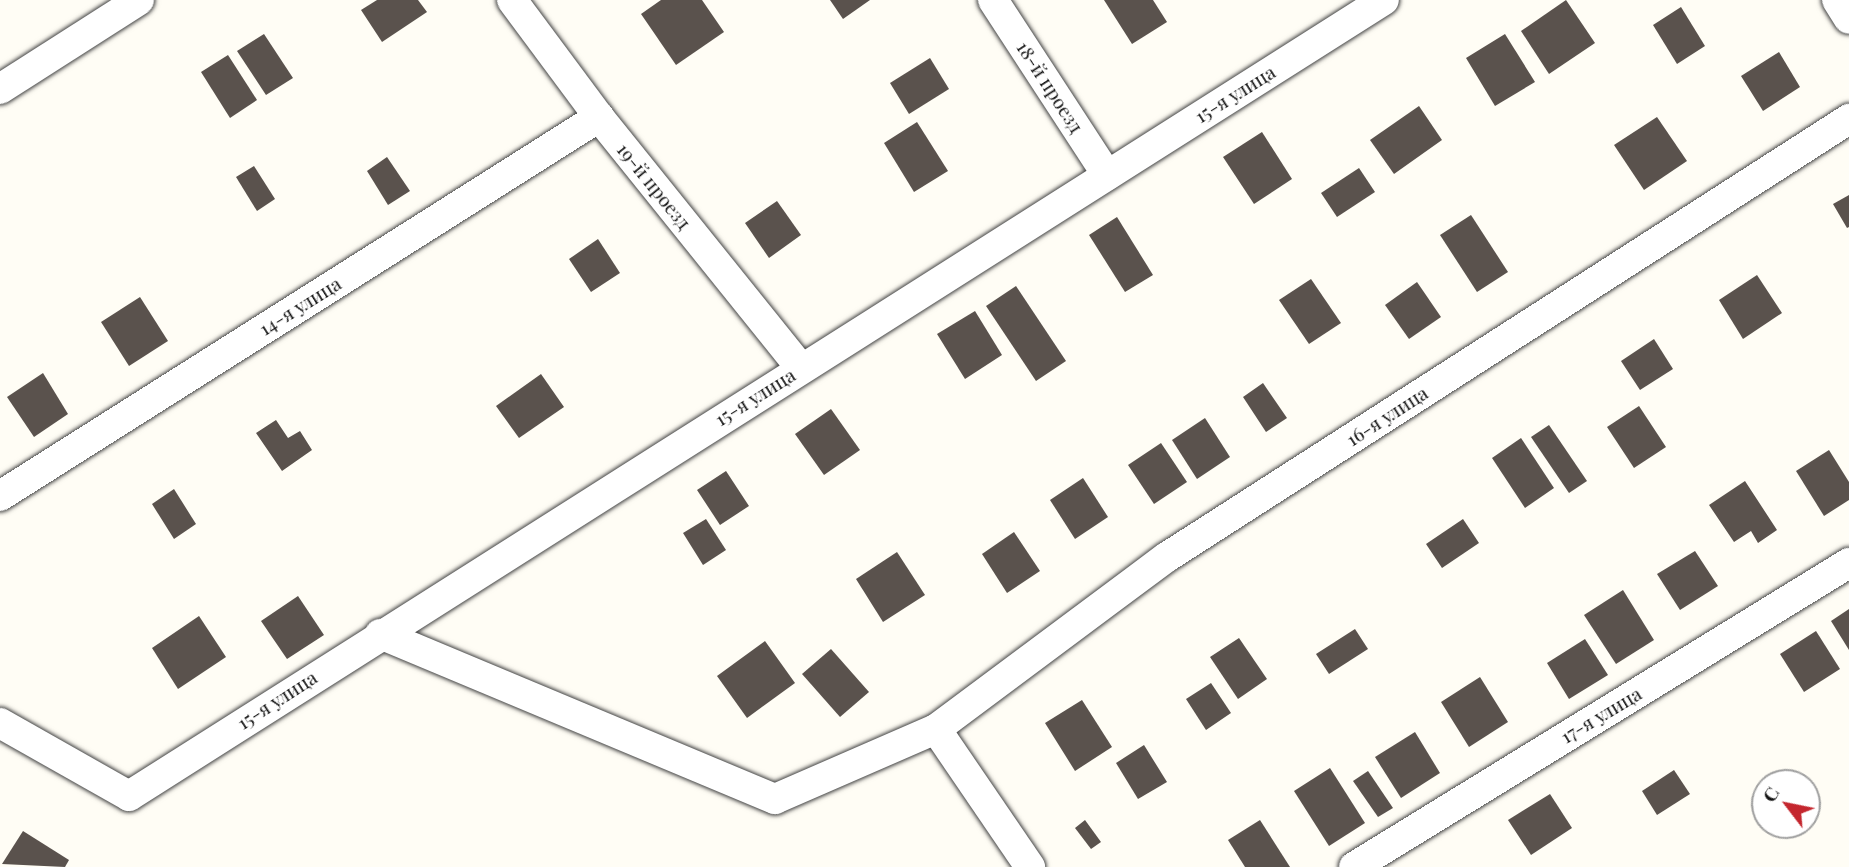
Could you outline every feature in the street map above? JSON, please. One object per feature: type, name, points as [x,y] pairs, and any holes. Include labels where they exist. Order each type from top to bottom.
[{"type":"street","points":[[0,89],[139,0]]},
{"type":"street","name":"19-й проезд","points":[[512,0],[600,117],[801,368]]},
{"type":"street","name":"18-й проезд","points":[[993,0],[1107,175]]},
{"type":"street","name":"15-я улица","points":[[0,723],[129,796],[380,634],[1384,0]]},
{"type":"street","points":[[1837,0],[1849,19]]},
{"type":"street","name":"14-я улица","points":[[0,496],[600,117]]},
{"type":"street","name":"16-я улица","points":[[380,634],[775,799],[936,729],[1167,557],[1849,118]]},
{"type":"street","name":"17-я улица","points":[[1354,867],[1849,564]]},
{"type":"street","points":[[936,729],[1030,867]]},
{"type":"building","points":[[377,0],[418,0],[427,12],[382,42],[361,10]]},
{"type":"building","points":[[661,0],[702,0],[724,32],[676,65],[641,14]]},
{"type":"building","points":[[830,0],[870,0],[843,19]]},
{"type":"building","points":[[1104,0],[1153,0],[1167,22],[1132,44]]},
{"type":"building","points":[[1566,0],[1595,43],[1549,74],[1521,31]]},
{"type":"building","points":[[1681,7],[1705,46],[1677,64],[1653,25]]},
{"type":"building","points":[[264,34],[293,78],[266,95],[237,51]]},
{"type":"building","points":[[1505,34],[1535,82],[1495,106],[1466,58]]},
{"type":"building","points":[[1779,52],[1800,87],[1763,111],[1741,76]]},
{"type":"building","points":[[228,55],[257,100],[230,118],[201,72]]},
{"type":"building","points":[[930,58],[949,89],[909,114],[890,83]]},
{"type":"building","points":[[1419,106],[1442,140],[1394,174],[1370,140]]},
{"type":"building","points":[[1657,117],[1687,161],[1644,190],[1614,145]]},
{"type":"building","points":[[917,122],[948,171],[914,192],[884,143]]},
{"type":"building","points":[[1262,132],[1292,179],[1254,204],[1223,157]]},
{"type":"building","points":[[387,157],[410,191],[388,205],[367,171]]},
{"type":"building","points":[[254,166],[275,199],[257,211],[236,177]]},
{"type":"building","points":[[1359,168],[1375,192],[1337,217],[1321,193]]},
{"type":"building","points":[[1849,195],[1849,227],[1847,228],[1833,204]]},
{"type":"building","points":[[777,201],[801,235],[769,258],[745,223]]},
{"type":"building","points":[[1471,215],[1508,272],[1477,292],[1440,235]]},
{"type":"building","points":[[1117,217],[1153,275],[1125,292],[1089,235]]},
{"type":"building","points":[[598,239],[620,273],[591,292],[569,259]]},
{"type":"building","points":[[1757,275],[1782,313],[1743,339],[1719,300]]},
{"type":"building","points":[[1311,279],[1341,323],[1309,344],[1279,300]]},
{"type":"building","points":[[1417,282],[1441,317],[1409,339],[1385,305]]},
{"type":"building","points":[[1016,286],[1066,361],[1036,381],[986,306]]},
{"type":"building","points":[[140,297],[168,341],[129,366],[101,322]]},
{"type":"building","points":[[975,311],[1002,355],[965,379],[937,334]]},
{"type":"building","points":[[1654,339],[1673,369],[1640,390],[1621,361]]},
{"type":"building","points":[[43,373],[68,414],[34,437],[7,397]]},
{"type":"building","points":[[541,374],[564,407],[519,438],[496,406]]},
{"type":"building","points":[[1263,383],[1287,418],[1266,432],[1243,397]]},
{"type":"building","points":[[1639,406],[1666,447],[1634,468],[1607,427]]},
{"type":"building","points":[[831,409],[860,450],[824,475],[795,434]]},
{"type":"building","points":[[1205,418],[1230,457],[1197,479],[1172,440]]},
{"type":"building","points":[[276,420],[288,438],[300,431],[312,450],[282,471],[256,433]]},
{"type":"building","points":[[1549,425],[1587,481],[1569,493],[1531,437]]},
{"type":"building","points":[[1521,438],[1554,488],[1525,508],[1492,458]]},
{"type":"building","points":[[1161,443],[1187,482],[1154,504],[1128,465]]},
{"type":"building","points":[[1829,450],[1849,482],[1849,500],[1824,516],[1796,471]]},
{"type":"building","points":[[726,471],[749,506],[720,525],[697,490]]},
{"type":"building","points":[[1083,478],[1108,517],[1075,539],[1050,500]]},
{"type":"building","points":[[1745,481],[1777,530],[1758,543],[1751,531],[1734,542],[1709,505]]},
{"type":"building","points":[[174,489],[196,524],[174,539],[152,504]]},
{"type":"building","points":[[706,519],[726,550],[703,565],[683,533]]},
{"type":"building","points":[[1463,519],[1479,543],[1442,568],[1426,544]]},
{"type":"building","points":[[1014,532],[1040,571],[1007,593],[982,554]]},
{"type":"building","points":[[1695,551],[1718,586],[1680,610],[1657,574]]},
{"type":"building","points":[[897,552],[925,595],[883,622],[856,579]]},
{"type":"building","points":[[1623,590],[1654,640],[1616,664],[1584,615]]},
{"type":"building","points":[[298,596],[324,635],[287,659],[261,621]]},
{"type":"building","points":[[1849,609],[1849,650],[1831,621]]},
{"type":"building","points":[[199,616],[226,657],[178,689],[152,648]]},
{"type":"building","points":[[1355,629],[1368,649],[1329,674],[1316,654]]},
{"type":"building","points":[[1816,631],[1840,669],[1804,692],[1780,654]]},
{"type":"building","points":[[1239,638],[1267,679],[1238,699],[1210,657]]},
{"type":"building","points":[[1585,639],[1608,675],[1569,699],[1547,663]]},
{"type":"building","points":[[765,641],[795,683],[747,718],[717,676]]},
{"type":"building","points":[[831,649],[869,692],[840,717],[802,674]]},
{"type":"building","points":[[1480,677],[1508,722],[1469,747],[1441,702]]},
{"type":"building","points":[[1211,683],[1231,713],[1206,730],[1186,699]]},
{"type":"building","points":[[1082,700],[1112,747],[1075,771],[1045,723]]},
{"type":"building","points":[[1415,732],[1440,773],[1401,798],[1375,757]]},
{"type":"building","points":[[1144,745],[1167,782],[1138,799],[1116,763]]},
{"type":"building","points":[[1330,768],[1365,823],[1329,846],[1294,791]]},
{"type":"building","points":[[1674,770],[1690,794],[1657,815],[1642,791]]},
{"type":"building","points":[[1368,771],[1393,808],[1378,817],[1353,781]]},
{"type":"building","points":[[1550,794],[1572,828],[1531,855],[1508,820]]},
{"type":"building","points":[[1085,820],[1101,842],[1091,849],[1075,828]]},
{"type":"building","points":[[1260,820],[1290,867],[1245,867],[1228,840]]},
{"type":"building","points":[[23,831],[69,860],[65,867],[2,864]]}]
